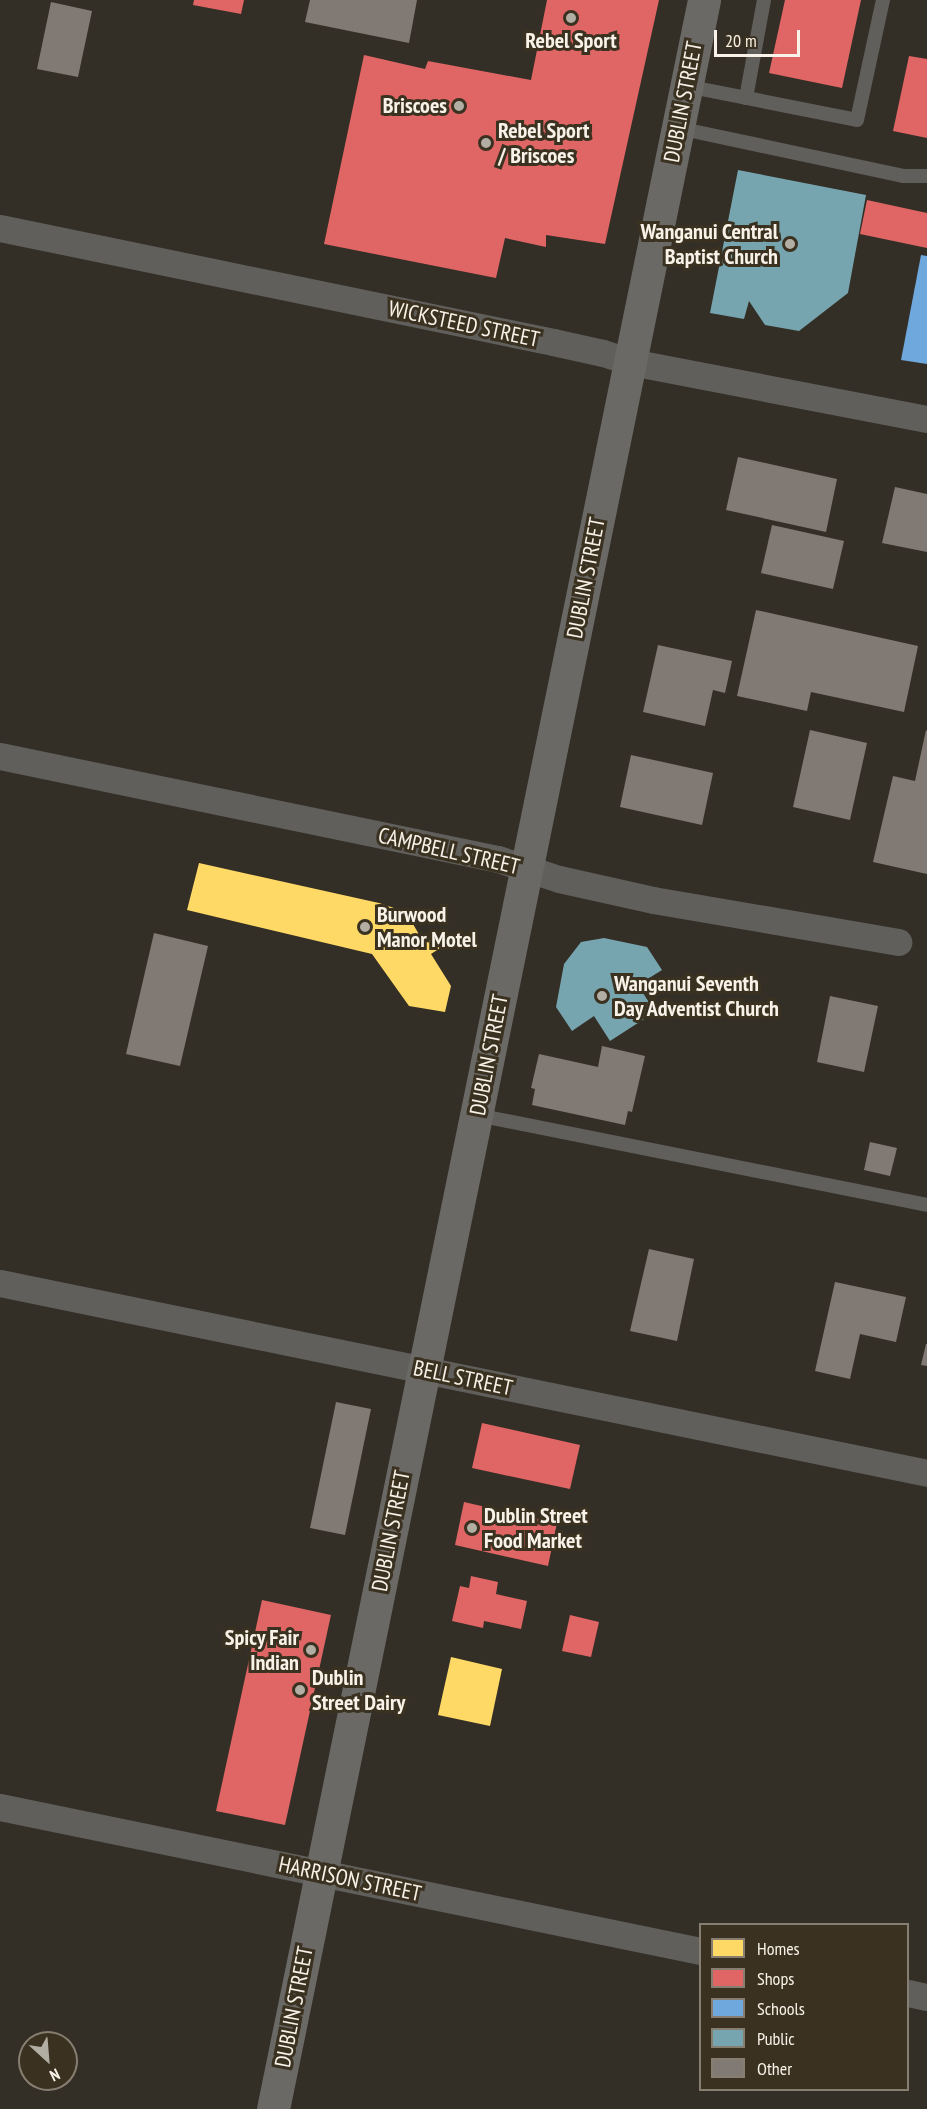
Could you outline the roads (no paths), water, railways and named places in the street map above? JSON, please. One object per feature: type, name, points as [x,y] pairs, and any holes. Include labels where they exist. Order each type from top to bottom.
[{"type":"main road","name":"DUBLIN STREET","points":[[273,2109],[704,0]]},
{"type":"street","name":"WICKSTEED STREET","points":[[0,228],[553,342],[631,362],[927,419]]},
{"type":"street","name":"CAMPBELL STREET","points":[[0,756],[498,859],[526,869],[653,900],[898,942]]},
{"type":"street","name":"BELL STREET","points":[[0,1283],[927,1473]]},
{"type":"street","name":"HARRISON STREET","points":[[0,1807],[699,1951]]},
{"type":"street","points":[[909,1993],[927,1997]]},
{"type":"lane","points":[[746,98],[764,0]]},
{"type":"lane","points":[[686,86],[857,120],[883,0]]},
{"type":"lane","points":[[678,128],[903,176],[927,176]]},
{"type":"lane","points":[[477,1115],[927,1205]]},
{"type":"place","name":"Rebel Sport","points":[[571,18]]},
{"type":"place","name":"Briscoes","points":[[459,106]]},
{"type":"place","name":"Rebel Sport / Briscoes","points":[[486,143]]},
{"type":"place","name":"Wanganui Central Baptist Church","points":[[790,244]]},
{"type":"place","name":"Burwood Manor Motel","points":[[365,927]]},
{"type":"place","name":"Wanganui Seventh Day Adventist Church","points":[[602,996]]},
{"type":"place","name":"Dublin Street Food Market","points":[[472,1528]]},
{"type":"place","name":"Spicy Fair Indian","points":[[311,1650]]},
{"type":"place","name":"Dublin Street Dairy","points":[[300,1690]]}]
